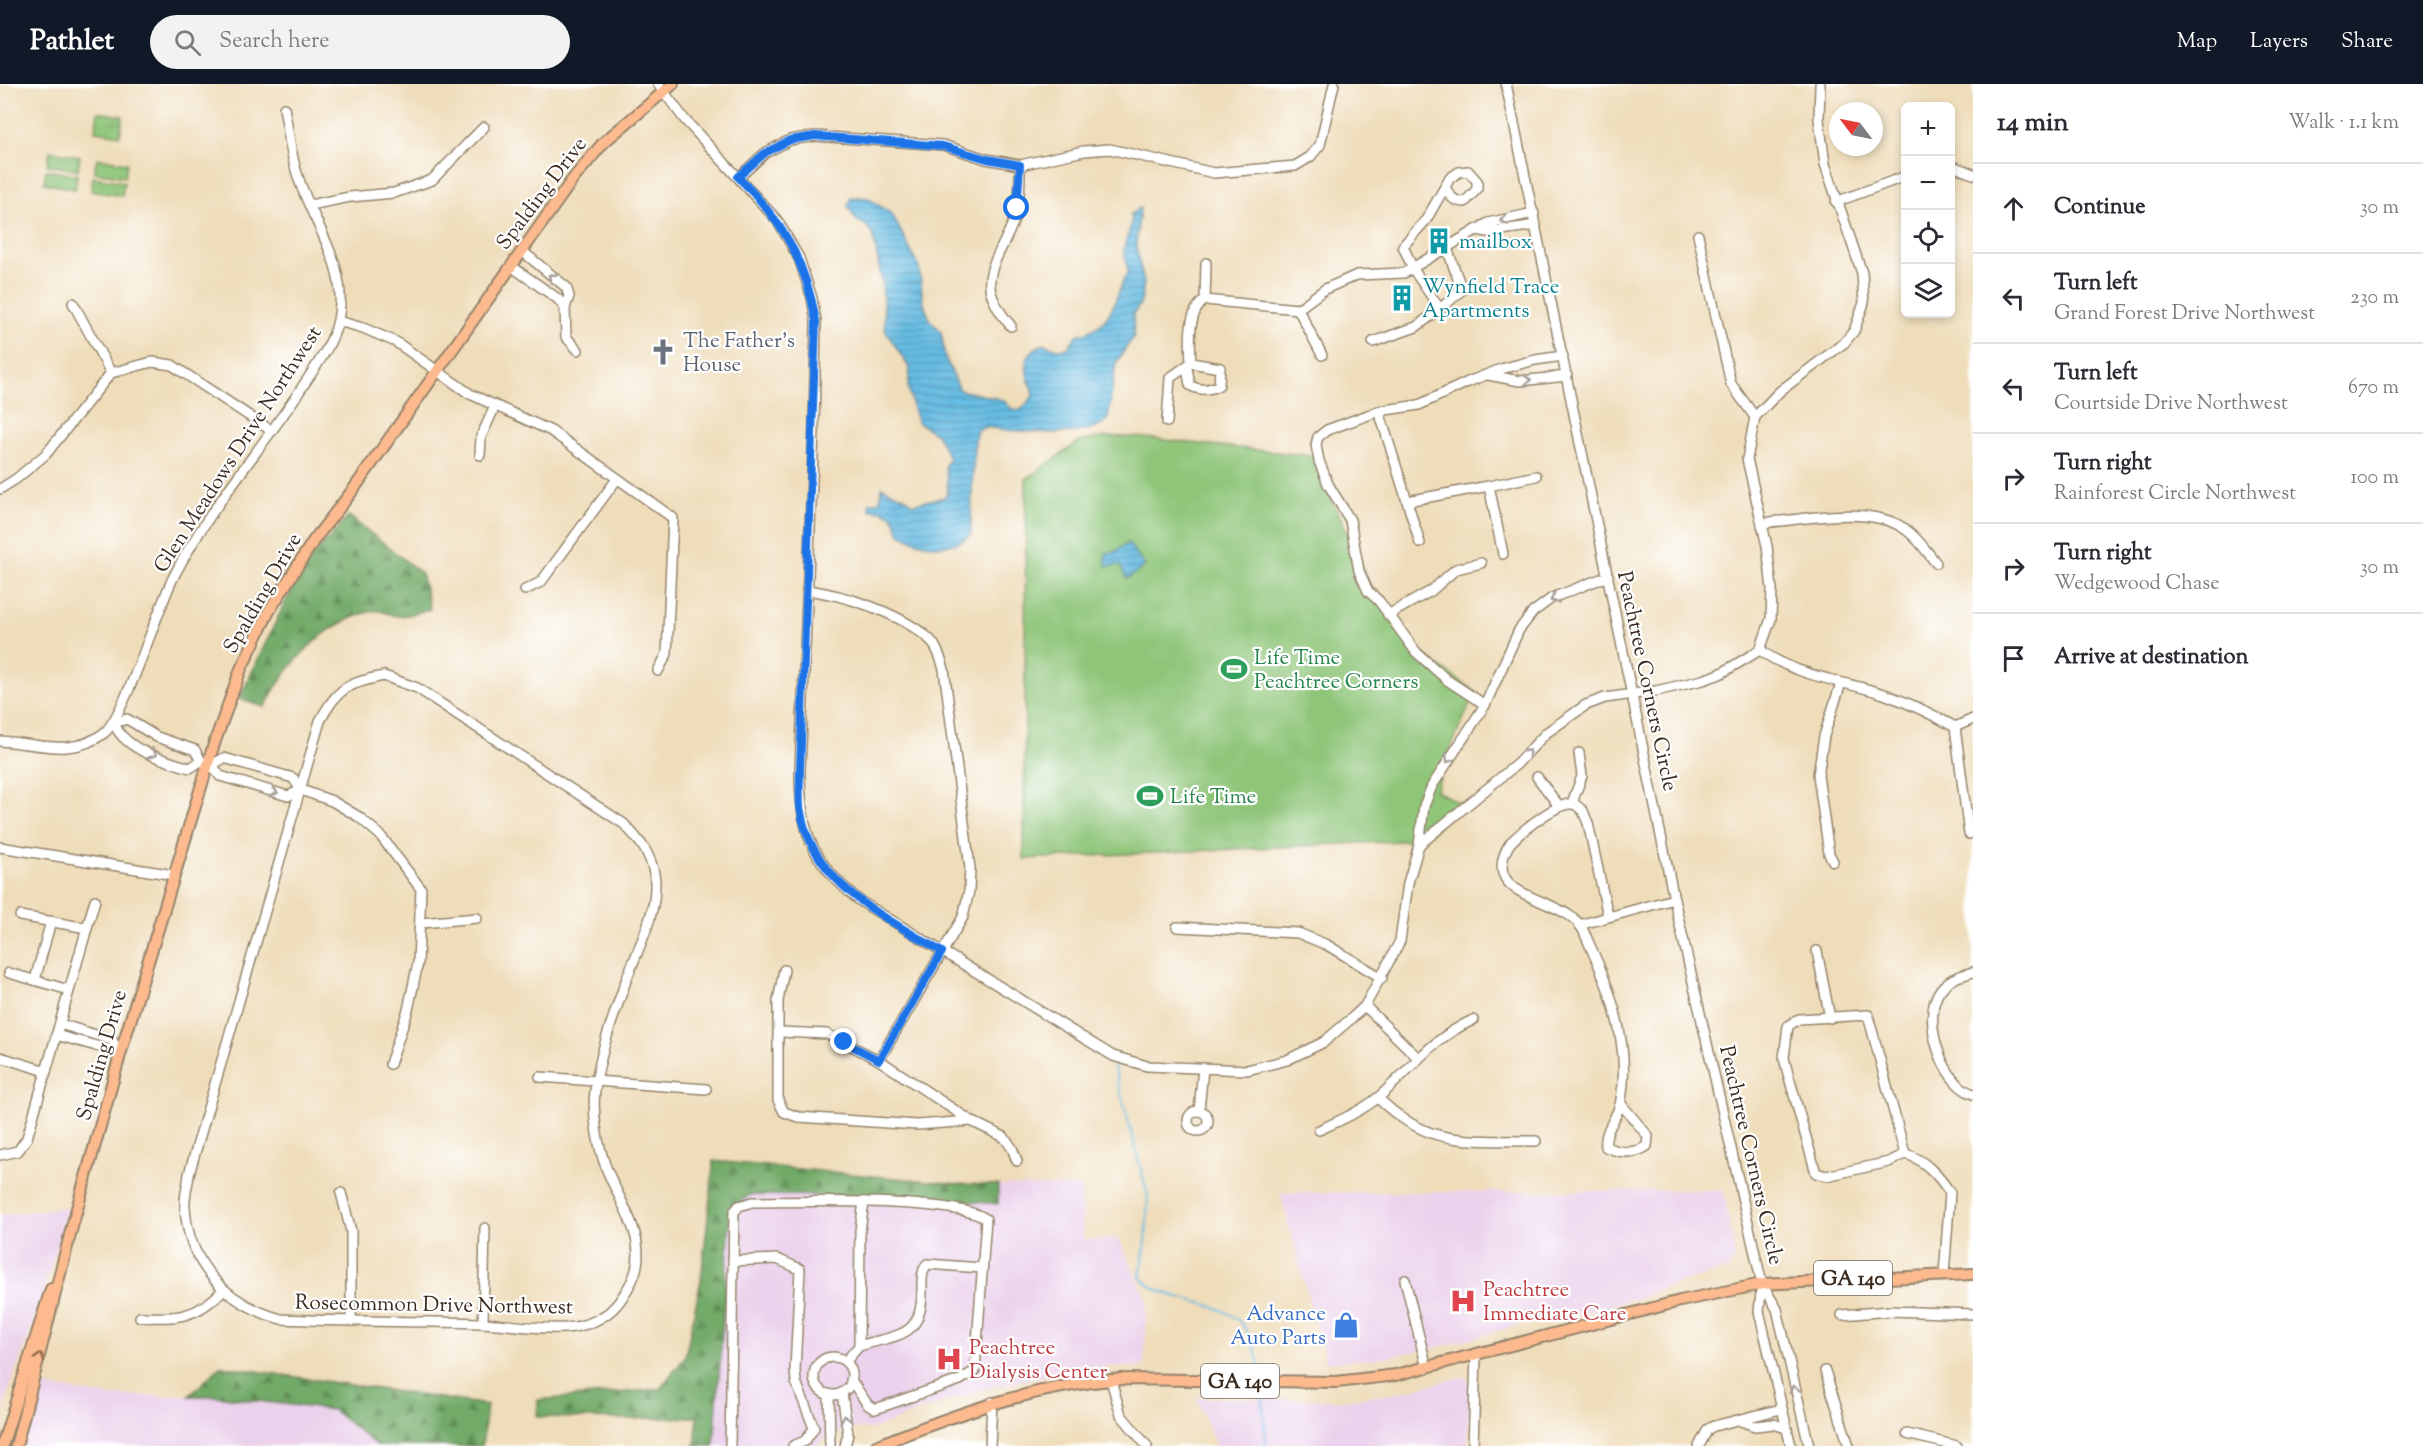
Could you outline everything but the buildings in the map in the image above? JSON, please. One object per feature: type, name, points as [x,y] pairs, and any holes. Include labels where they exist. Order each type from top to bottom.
[{"type":"main road","name":"Spalding Drive","points":[[16,1446],[119,1047],[207,763],[241,669],[269,611],[314,540],[353,490],[522,251],[604,142],[660,87],[673,84]]},
{"type":"main road","name":"Spalding Drive","points":[[2,1446],[29,1354],[73,1223]]},
{"type":"main road","name":"GA 140","points":[[876,1446],[992,1402],[1049,1388],[1111,1380],[1336,1382],[1396,1375],[1680,1301],[1762,1284],[1973,1274]]},
{"type":"street","points":[[738,177],[765,153],[790,140],[815,136],[943,146],[987,159],[1020,165],[1084,151],[1110,149],[1214,172],[1295,166],[1310,157],[1320,145],[1334,84]]},
{"type":"street","name":"Peachtree Corners Circle","points":[[1506,84],[1674,899],[1762,1284],[1777,1310],[1809,1446]]},
{"type":"street","points":[[1419,846],[1517,764],[1546,733],[1586,705],[1633,693],[1656,691],[1703,680],[1719,674],[1760,650],[1772,619],[1772,589],[1762,525],[1747,459],[1755,417],[1780,391],[1844,343],[1854,331],[1864,303],[1862,273],[1825,164],[1819,120],[1820,84]]},
{"type":"street","points":[[660,87],[685,120],[766,206],[790,241],[806,277],[816,321],[800,770],[800,807],[807,835],[820,861],[838,884],[860,901],[1113,1056],[1140,1065],[1247,1070],[1287,1060],[1324,1042],[1365,1005],[1382,978],[1400,941],[1408,883],[1419,846],[1424,806],[1432,786],[1485,705],[1520,630],[1533,612],[1552,598],[1608,576]]},
{"type":"street","name":"Glen Meadows Drive Northwest","points":[[0,741],[56,749],[87,744],[114,723],[174,576],[221,499],[272,431],[329,342],[338,321],[340,289],[334,257],[296,171],[284,108]]},
{"type":"street","points":[[310,205],[350,197],[394,193],[432,180],[484,127]]},
{"type":"street","points":[[1011,326],[998,310],[990,280],[993,260],[1017,208],[1020,165]]},
{"type":"street","points":[[1955,167],[1973,174]]},
{"type":"street","points":[[1836,202],[1901,178]]},
{"type":"street","points":[[1440,309],[1413,269],[1403,246],[1426,220],[1445,187]]},
{"type":"street","points":[[1167,422],[1170,378],[1189,365],[1193,315],[1197,305],[1205,300],[1298,309],[1325,289],[1357,275],[1404,273],[1488,223],[1534,213]]},
{"type":"street","points":[[1476,230],[1488,232],[1536,225]]},
{"type":"street","points":[[1698,235],[1731,384],[1755,417]]},
{"type":"street","points":[[1373,342],[1416,327],[1462,290],[1447,248]]},
{"type":"street","points":[[522,251],[566,287],[569,296],[565,308],[566,337],[578,350]]},
{"type":"street","points":[[1205,300],[1206,263]]},
{"type":"street","points":[[511,266],[558,299],[565,308]]},
{"type":"street","points":[[72,303],[111,373]]},
{"type":"street","points":[[1298,309],[1322,355]]},
{"type":"street","points":[[338,321],[363,328],[396,342],[470,394],[551,431],[673,518],[667,654],[658,671]]},
{"type":"street","points":[[1485,705],[1447,680],[1416,652],[1368,591],[1359,571],[1350,520],[1328,484],[1318,461],[1318,437],[1327,430],[1379,411],[1419,405],[1488,375],[1527,362],[1563,356]]},
{"type":"street","points":[[0,489],[16,480],[46,454],[111,373],[152,362],[172,365],[272,431]]},
{"type":"street","points":[[1488,375],[1520,381],[1567,376]]},
{"type":"street","points":[[480,455],[481,437],[495,406]]},
{"type":"street","points":[[1379,411],[1420,543]]},
{"type":"street","points":[[1407,501],[1536,476]]},
{"type":"street","points":[[525,590],[542,582],[617,479]]},
{"type":"street","points":[[1489,486],[1503,554]]},
{"type":"street","points":[[1762,525],[1770,522],[1862,515],[1884,519],[1908,531],[1936,563]]},
{"type":"street","points":[[1388,615],[1436,587],[1456,568],[1481,563]]},
{"type":"street","points":[[807,590],[841,595],[889,616],[927,637],[937,650],[944,669],[970,868],[969,891],[963,917],[879,1060]]},
{"type":"street","points":[[1760,650],[1778,663],[1798,672],[1874,691],[1912,705],[1955,727]]},
{"type":"street","name":"Rosecommon Drive Northwest","points":[[384,675],[417,688],[624,824],[647,849],[654,873],[654,893],[639,947],[605,1040],[597,1083],[597,1126],[601,1148],[607,1169],[626,1209],[638,1250],[639,1265],[633,1281],[609,1312],[584,1326],[564,1328],[483,1323],[281,1319],[257,1312],[223,1290],[203,1268],[191,1238],[185,1205],[189,1174],[301,790],[320,721],[329,703],[352,682],[384,675]]},
{"type":"street","points":[[1833,861],[1829,854],[1818,775],[1824,736],[1841,683]]},
{"type":"street","points":[[301,790],[288,796],[220,776],[207,763],[195,750],[157,736],[127,719],[114,723],[118,734],[150,754],[190,768],[207,763],[224,758],[293,778],[301,790],[330,800],[360,817],[380,835],[421,889],[418,963],[408,1010],[390,1064]]},
{"type":"street","points":[[1955,727],[1973,719]]},
{"type":"street","points":[[1955,727],[1969,834]]},
{"type":"street","points":[[1572,803],[1582,776],[1579,753]]},
{"type":"street","points":[[252,786],[257,768]]},
{"type":"street","points":[[1537,777],[1559,806]]},
{"type":"street","points":[[1608,916],[1588,823],[1583,811],[1572,803],[1559,806],[1511,843],[1504,856],[1503,873],[1508,884],[1522,893],[1551,904],[1580,925],[1606,981],[1624,1052],[1625,1075],[1621,1104],[1605,1138],[1606,1147],[1618,1153],[1640,1151],[1647,1146],[1648,1136],[1621,1104]]},
{"type":"street","points":[[0,847],[174,875]]},
{"type":"street","points":[[1580,925],[1674,899]]},
{"type":"street","points":[[0,1155],[18,1151],[27,1138],[95,900]]},
{"type":"street","points":[[20,916],[87,928]]},
{"type":"street","points":[[421,923],[477,918]]},
{"type":"street","points":[[35,980],[51,921]]},
{"type":"street","points":[[1177,927],[1298,933],[1327,945],[1382,978]]},
{"type":"street","points":[[1816,951],[1830,1018]]},
{"type":"street","points":[[784,970],[778,1001],[780,1032],[778,1100],[784,1112],[798,1117],[917,1125],[971,1120]]},
{"type":"street","points":[[1973,972],[1950,979],[1939,992],[1935,1009],[1934,1035],[1951,1077],[1960,1087],[1973,1094]]},
{"type":"street","points":[[9,973],[69,990]]},
{"type":"street","points":[[1365,1005],[1417,1057]]},
{"type":"street","points":[[1905,1154],[1868,1015],[1799,1019],[1788,1026],[1785,1043],[1786,1070],[1816,1173],[1826,1176],[1878,1165],[1905,1154],[1915,1156],[1944,1182],[1950,1192],[1944,1275]]},
{"type":"street","points":[[1318,1130],[1378,1098],[1417,1057],[1449,1032],[1473,1020]]},
{"type":"street","name":"Spalding Drive","points":[[56,1035],[111,1050],[119,1047],[112,1040],[60,1024]]},
{"type":"street","points":[[780,1032],[827,1034],[879,1060],[971,1120],[1004,1137],[1017,1161]]},
{"type":"street","points":[[0,1057],[46,1071]]},
{"type":"street","points":[[1199,1111],[1203,1068]]},
{"type":"street","points":[[540,1077],[597,1083],[706,1089]]},
{"type":"street","points":[[1378,1098],[1407,1124],[1435,1136],[1536,1141]]},
{"type":"street","points":[[341,1193],[351,1231],[351,1321]]},
{"type":"street","points":[[730,1446],[734,1212],[739,1206],[752,1202],[864,1202],[940,1207],[980,1215],[986,1219],[975,1371],[960,1380],[875,1409],[868,1405],[851,1380],[851,1370],[846,1361],[829,1357],[816,1369],[795,1370]]},
{"type":"street","points":[[859,1346],[860,1231],[864,1202]]},
{"type":"street","points":[[483,1323],[484,1228]]},
{"type":"street","points":[[733,1261],[777,1260],[800,1269],[796,1382],[814,1428],[805,1441],[793,1446]]},
{"type":"street","points":[[846,1361],[859,1346],[905,1332],[917,1323],[922,1309],[921,1276],[927,1264],[982,1268]]},
{"type":"street","points":[[1405,1280],[1427,1368]]},
{"type":"street","name":"Peachtree Corners Circle","points":[[1762,1284],[1759,1311],[1791,1446]]},
{"type":"street","points":[[140,1317],[179,1317],[197,1312],[211,1303],[223,1290]]},
{"type":"street","points":[[1842,1315],[1901,1311],[1973,1314]]},
{"type":"street","points":[[1473,1446],[1476,1356]]},
{"type":"street","points":[[816,1369],[815,1382],[823,1392],[842,1393]]},
{"type":"street","points":[[1826,1371],[1849,1446]]},
{"type":"street","points":[[845,1446],[848,1434],[842,1393],[851,1380]]},
{"type":"street","points":[[1111,1380],[1121,1415],[1147,1446]]},
{"type":"street","points":[[829,1394],[830,1446]]},
{"type":"street","points":[[990,1446],[992,1402]]},
{"type":"street","points":[[1699,1446],[1705,1434],[1714,1426],[1781,1409]]},
{"type":"street","points":[[1741,1421],[1755,1426],[1774,1424],[1786,1428]]},
{"type":"street","points":[[1907,1434],[1957,1446]]},
{"type":"shaded area","points":[[998,1185],[1081,1187],[1083,1240],[1119,1239],[1147,1299],[1144,1367],[1107,1367],[1061,1372],[976,1391],[872,1429],[856,1428],[822,1440],[818,1446],[714,1446],[731,1208],[750,1195],[909,1196],[997,1204]]},
{"type":"shaded area","points":[[1724,1190],[1734,1252],[1734,1260],[1728,1267],[1730,1269],[1663,1287],[1647,1296],[1563,1318],[1548,1317],[1436,1348],[1374,1359],[1326,1362],[1280,1193]]},
{"type":"shaded area","points":[[69,1207],[32,1328],[14,1374],[0,1422],[0,1215]]},
{"type":"shaded area","points":[[1465,1376],[1470,1383],[1468,1446],[1216,1446],[1197,1398],[1342,1400],[1397,1393]]},
{"type":"shaded area","points":[[40,1385],[109,1396],[215,1396],[333,1410],[377,1446],[23,1446]]},
{"type":"green space","points":[[98,112],[123,116],[120,135],[95,131]]},
{"type":"green space","points":[[50,151],[80,156],[78,170],[47,165]]},
{"type":"green space","points":[[97,158],[127,163],[125,177],[94,172]]},
{"type":"green space","points":[[46,170],[77,175],[75,189],[44,183]]},
{"type":"green space","points":[[93,177],[124,182],[122,196],[91,191]]},
{"type":"green space","name":"Life Time Peachtree Corners","points":[[1105,437],[1137,437],[1311,456],[1357,553],[1368,585],[1410,645],[1475,692],[1443,766],[1436,791],[1462,804],[1423,840],[1024,859],[1026,479],[1079,442]]},
{"type":"green space","points":[[349,516],[421,573],[430,609],[398,616],[375,610],[337,625],[308,647],[295,661],[265,707],[239,699],[288,596],[314,555]]},
{"type":"green space","points":[[714,1161],[960,1184],[998,1185],[998,1204],[909,1196],[750,1195],[731,1208],[714,1446],[695,1446],[698,1417],[627,1419],[537,1417],[538,1400],[660,1389],[685,1357],[701,1280]]},
{"type":"green space","points":[[221,1366],[487,1405],[482,1446],[377,1446],[333,1410],[215,1396],[189,1396]]},
{"type":"water","points":[[851,198],[868,198],[892,214],[919,267],[923,301],[930,320],[941,331],[945,357],[960,390],[1003,400],[1012,409],[1021,410],[1034,395],[1026,365],[1030,353],[1044,344],[1058,349],[1068,348],[1077,335],[1099,325],[1111,311],[1128,271],[1124,252],[1132,219],[1131,214],[1140,208],[1136,246],[1144,283],[1141,302],[1133,315],[1134,336],[1116,363],[1108,419],[1099,426],[1069,432],[1012,431],[985,427],[978,430],[973,463],[971,534],[955,544],[936,546],[917,542],[900,534],[893,516],[883,511],[870,510],[869,503],[880,501],[882,487],[906,498],[912,504],[945,497],[948,490],[945,465],[949,458],[937,435],[918,422],[908,387],[910,369],[885,330],[882,282],[873,235],[866,225],[856,220],[848,206]]},
{"type":"water","points":[[1128,543],[1145,566],[1127,579],[1120,565],[1106,566],[1106,553],[1113,553]]},
{"type":"waterway","points":[[1114,1067],[1148,1196],[1146,1242],[1140,1276],[1160,1291],[1211,1306],[1235,1318],[1251,1339],[1261,1377]]},
{"type":"waterway","points":[[1262,1385],[1266,1446]]},
{"type":"place","name":"mailbox","points":[[1439,241]]},
{"type":"place","name":"Wynfield Trace Apartments","points":[[1402,298]]},
{"type":"place","name":"The Father's House","points":[[663,352]]},
{"type":"place","name":"Life Time Peachtree Corners","points":[[1234,669]]},
{"type":"place","name":"Life Time","points":[[1150,796]]},
{"type":"place","name":"Peachtree Immediate Care","points":[[1463,1301]]},
{"type":"place","name":"Advance Auto Parts","points":[[1346,1325]]},
{"type":"place","name":"Peachtree Dialysis Center","points":[[949,1359]]},
{"type":"route","points":[[844,1042],[879,1060],[942,952],[860,901],[838,884],[820,861],[807,835],[800,807],[800,770],[814,431],[816,321],[806,277],[790,241],[777,219],[738,177],[765,153],[790,140],[815,136],[925,143],[1020,165],[1017,208]]}]
